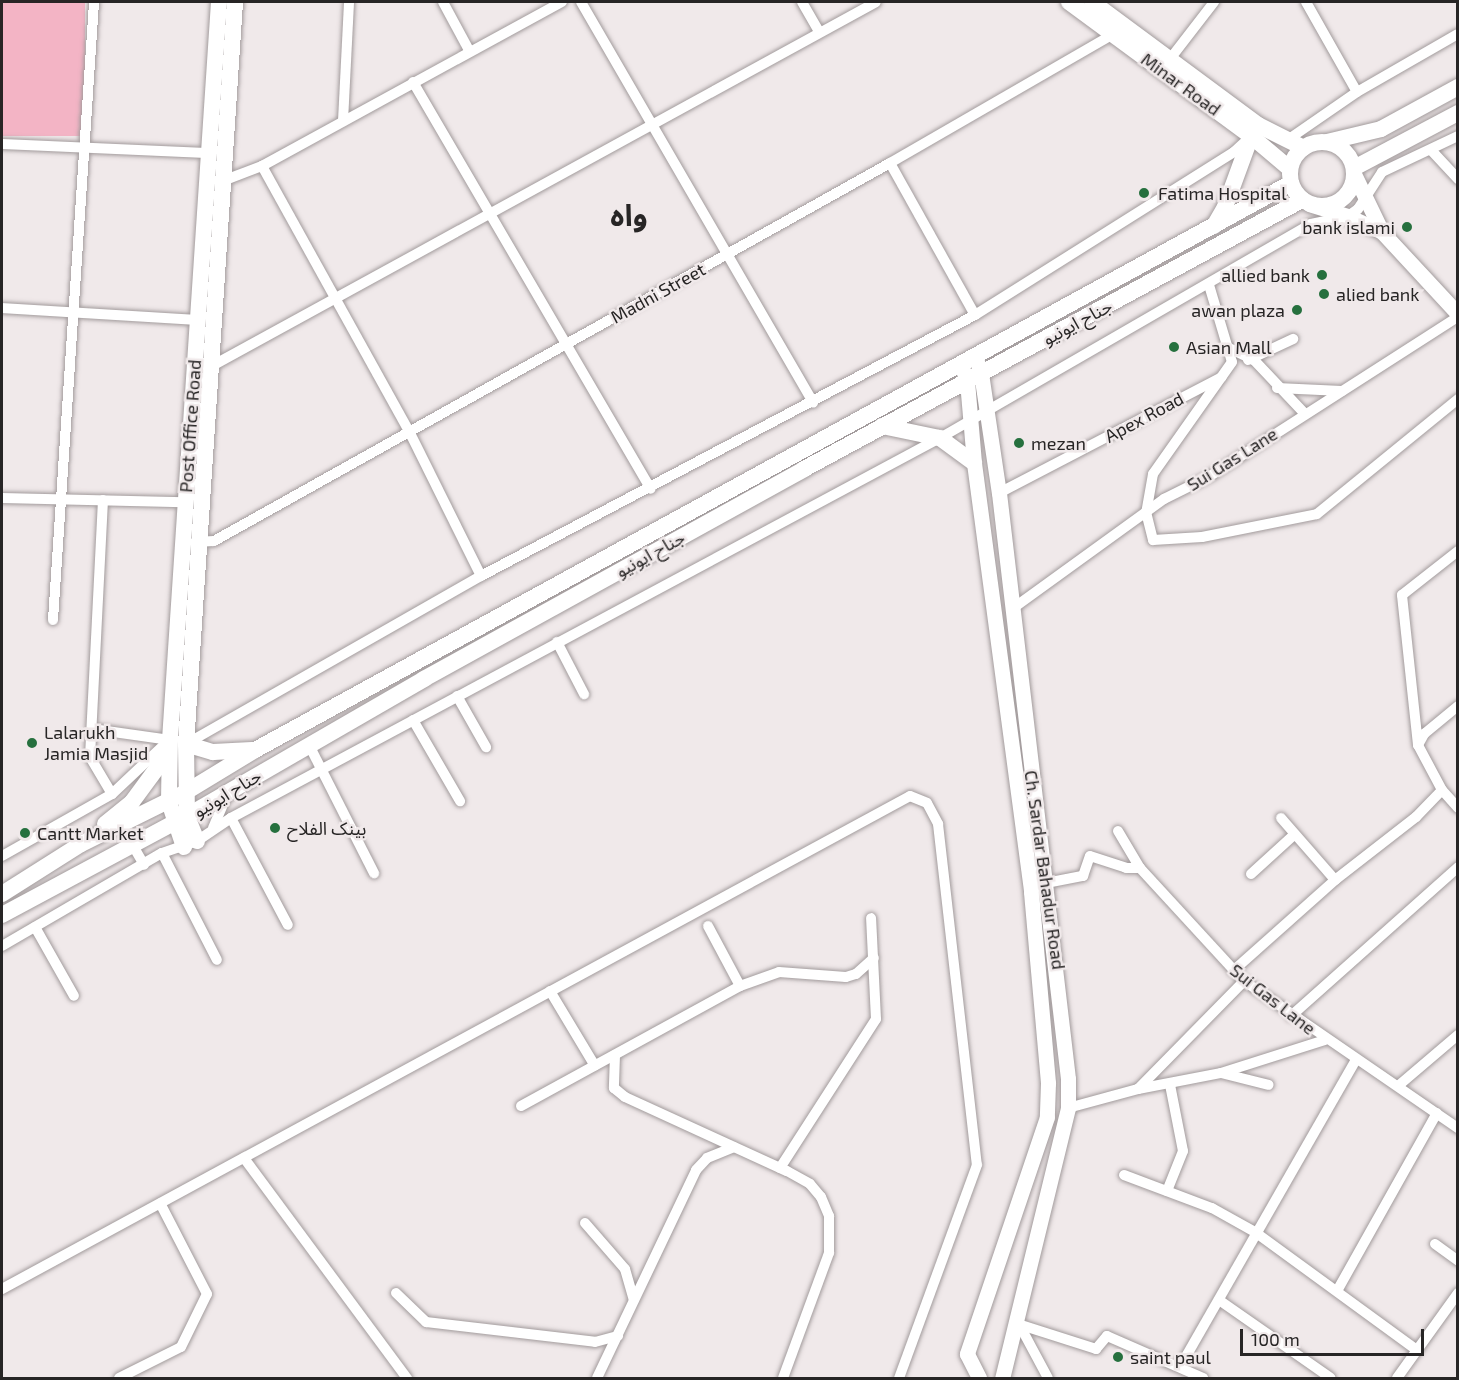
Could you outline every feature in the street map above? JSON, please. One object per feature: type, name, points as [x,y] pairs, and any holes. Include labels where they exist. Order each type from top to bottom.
[{"type":"main road","name":"Post Office Road","points":[[190,844],[181,820],[169,802],[178,742],[191,541],[210,367],[213,183],[207,153],[219,2]]},
{"type":"main road","name":"Post Office Road","points":[[191,541],[184,502],[197,320],[235,2]]},
{"type":"main road","name":"Minar Road","points":[[1069,2],[1251,135],[1291,176]]},
{"type":"main road","name":"Minar Road","points":[[1092,2],[1286,141],[1304,148]]},
{"type":"main road","points":[[1382,232],[1348,216],[1306,202],[1291,176],[1304,148],[1372,132],[1458,87]]},
{"type":"main road","points":[[1306,202],[1325,207],[1340,202],[1350,191],[1355,172],[1458,113]]},
{"type":"main road","points":[[1213,227],[1225,207],[1251,135]]},
{"type":"main road","points":[[1327,142],[1345,150],[1365,200],[1382,232],[1458,315]]},
{"type":"main road","name":"جناح ایونیو","points":[[2,894],[81,844],[169,802],[255,750],[1213,227],[1291,176]]},
{"type":"main road","name":"جناح ایونیو","points":[[2,915],[181,820],[309,745],[882,426],[1306,202]]},
{"type":"main road","name":"Ch. Sardar Bahadur Road","points":[[968,360],[984,410],[999,493],[1012,609],[1005,628],[1031,892],[1047,1106],[1034,1157],[967,1354],[979,1378]]},
{"type":"main road","name":"Ch. Sardar Bahadur Road","points":[[974,377],[969,422],[974,463],[1005,628],[1046,883],[1059,979],[1068,1108],[1019,1324],[1001,1378]]},
{"type":"main road","points":[[882,426],[940,438],[974,463]]},
{"type":"main road","name":"Post Office Road","points":[[178,742],[186,792],[181,820]]},
{"type":"main road","points":[[81,844],[132,802],[178,742],[213,752],[255,750]]},
{"type":"street","points":[[53,620],[94,2]]},
{"type":"street","points":[[343,121],[349,2]]},
{"type":"street","points":[[443,2],[469,50]]},
{"type":"street","points":[[213,183],[262,166],[469,50],[562,2]]},
{"type":"street","points":[[581,2],[725,255],[813,403]]},
{"type":"street","points":[[802,2],[819,32]]},
{"type":"street","points":[[210,367],[334,301],[650,123],[876,2]]},
{"type":"street","points":[[1170,59],[1214,2]]},
{"type":"street","points":[[1306,2],[1358,92]]},
{"type":"street","name":"Madni Street","points":[[191,541],[214,541],[890,163],[1113,34]]},
{"type":"street","points":[[1286,141],[1358,92],[1458,34]]},
{"type":"street","points":[[413,82],[651,489]]},
{"type":"street","points":[[2,856],[112,794],[178,742],[481,576],[651,489],[975,315],[1234,152],[1251,135]]},
{"type":"street","points":[[2,946],[162,853],[190,844],[231,818],[940,438],[969,422],[984,410],[1209,285],[1311,224],[1348,216],[1365,200],[1382,172],[1458,136]]},
{"type":"street","points":[[2,144],[207,153]]},
{"type":"street","points":[[1431,150],[1458,179]]},
{"type":"street","points":[[890,163],[975,315]]},
{"type":"street","points":[[262,166],[334,301],[409,431],[481,576]]},
{"type":"street","points":[[1209,285],[1232,362],[1225,375],[1157,465],[1148,489],[1146,512],[1153,540],[1202,537],[1317,514],[1458,399]]},
{"type":"street","points":[[2,308],[197,320]]},
{"type":"street","name":"Sui Gas Lane","points":[[1012,609],[1146,512],[1342,391],[1458,315]]},
{"type":"street","points":[[1232,362],[1254,360],[1293,339]]},
{"type":"street","points":[[1229,348],[1254,360],[1277,388],[1305,414]]},
{"type":"street","name":"Apex Road","points":[[999,493],[1225,375]]},
{"type":"street","points":[[1277,388],[1342,391]]},
{"type":"street","points":[[2,498],[184,502]]},
{"type":"street","points":[[103,500],[90,757],[112,794]]},
{"type":"street","points":[[1458,551],[1402,595],[1418,745],[1442,790],[1458,808]]},
{"type":"street","points":[[557,642],[584,694]]},
{"type":"street","points":[[457,696],[486,747]]},
{"type":"street","points":[[1418,745],[1424,734],[1458,706]]},
{"type":"street","points":[[413,720],[460,801]]},
{"type":"street","points":[[92,729],[178,742]]},
{"type":"street","points":[[309,745],[374,873]]},
{"type":"street","points":[[1233,971],[1335,880],[1416,817],[1442,790]]},
{"type":"street","points":[[212,829],[229,791]]},
{"type":"street","points":[[2,1289],[910,796],[927,803],[938,824],[977,1165],[899,1378]]},
{"type":"street","points":[[231,818],[288,926]]},
{"type":"street","points":[[1281,818],[1335,880]]},
{"type":"street","name":"Sui Gas Lane","points":[[1118,831],[1140,868],[1244,981],[1325,1040],[1398,1086],[1458,1128]]},
{"type":"street","points":[[1251,874],[1296,834]]},
{"type":"street","points":[[132,844],[144,865]]},
{"type":"street","points":[[162,853],[217,960]]},
{"type":"street","points":[[1046,883],[1083,876],[1090,856],[1126,868],[1140,868]]},
{"type":"street","points":[[1291,1016],[1458,867]]},
{"type":"street","points":[[780,1168],[876,1019],[871,918]]},
{"type":"street","points":[[708,926],[740,986]]},
{"type":"street","points":[[36,927],[74,996]]},
{"type":"street","points":[[522,1106],[740,986],[779,972],[846,977],[856,974],[874,958]]},
{"type":"street","points":[[1138,1089],[1244,981]]},
{"type":"street","points":[[550,991],[595,1066]]},
{"type":"street","points":[[1398,1086],[1458,1035]]},
{"type":"street","points":[[1068,1108],[1138,1089],[1170,1085],[1221,1073],[1325,1040]]},
{"type":"street","points":[[615,1055],[614,1088],[625,1097],[780,1168],[810,1184],[821,1197],[829,1216],[831,1238],[829,1253],[783,1378]]},
{"type":"street","points":[[1180,1367],[1255,1232],[1356,1060]]},
{"type":"street","points":[[1221,1073],[1269,1085]]},
{"type":"street","points":[[1167,1191],[1183,1151],[1170,1085]]},
{"type":"street","points":[[1337,1291],[1437,1113]]},
{"type":"street","points":[[597,1378],[696,1170],[707,1158],[734,1147]]},
{"type":"street","points":[[244,1158],[407,1378]]},
{"type":"street","points":[[1124,1175],[1212,1208],[1255,1232],[1417,1350]]},
{"type":"street","points":[[119,1378],[182,1347],[207,1294],[160,1203]]},
{"type":"street","points":[[585,1223],[625,1269],[634,1301]]},
{"type":"street","points":[[1436,1244],[1458,1261]]},
{"type":"street","points":[[396,1293],[426,1322],[595,1342],[618,1336]]},
{"type":"street","points":[[1397,1378],[1458,1293]]},
{"type":"street","points":[[1219,1300],[1331,1378]]},
{"type":"street","points":[[1019,1324],[1096,1349],[1107,1336],[1203,1378]]},
{"type":"street","points":[[1019,1324],[1048,1378]]},
{"type":"shaded area","points":[[2,2],[85,2],[85,136],[2,136]]},
{"type":"place","name":"Fatima Hospital","points":[[1144,193]]},
{"type":"place","name":"bank islami","points":[[1407,227]]},
{"type":"place","name":"allied bank","points":[[1322,275]]},
{"type":"place","name":"alied bank","points":[[1324,294]]},
{"type":"place","name":"awan plaza","points":[[1297,310]]},
{"type":"place","name":"Asian Mall","points":[[1174,347]]},
{"type":"place","name":"mezan","points":[[1019,443]]},
{"type":"place","name":"Lalarukh Jamia Masjid","points":[[32,743]]},
{"type":"place","name":"بینک الفلاح","points":[[275,828]]},
{"type":"place","name":"Cantt Market","points":[[25,833]]},
{"type":"place","name":"saint paul","points":[[1118,1357]]},
{"type":"district","name":"واہ","points":[[629,214]]}]
